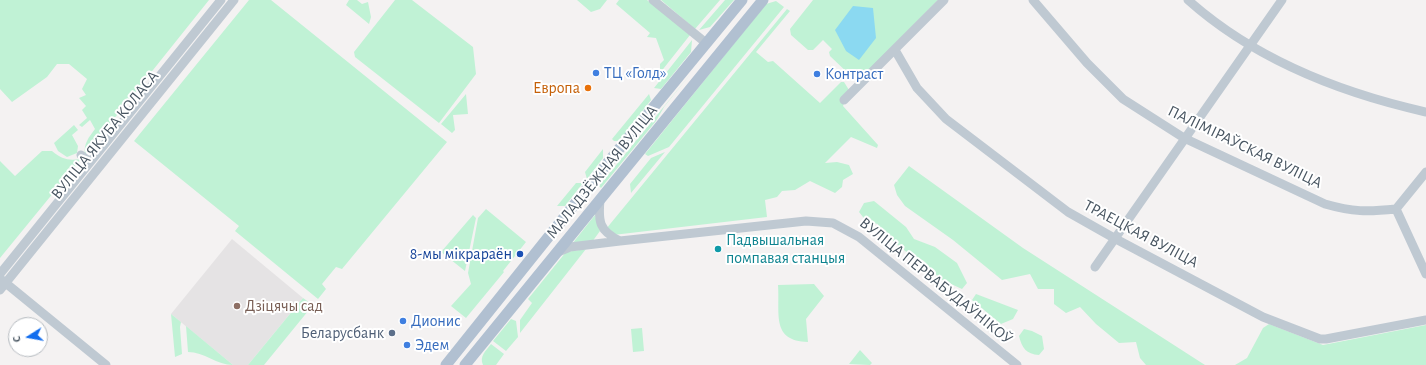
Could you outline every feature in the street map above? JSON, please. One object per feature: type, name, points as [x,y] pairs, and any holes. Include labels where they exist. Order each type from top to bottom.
[{"type":"main road","name":"МАЛАДЗЁЖНАЯ ВУЛІЦА","points":[[446,365],[742,0]]},
{"type":"main road","name":"МАЛАДЗЁЖНАЯ ВУЛІЦА","points":[[465,365],[763,0]]},
{"type":"main road","points":[[706,43],[719,54]]},
{"type":"street","name":"ВУЛІЦА ЯКУБА КОЛАСА","points":[[0,274],[221,0]]},
{"type":"street","name":"ВУЛІЦА ЯКУБА КОЛАСА","points":[[2,284],[106,159],[234,0]]},
{"type":"street","points":[[653,0],[706,43]]},
{"type":"street","points":[[844,100],[944,0]]},
{"type":"street","name":"ПАЛІМІРАЎСКАЯ ВУЛІЦА","points":[[1033,0],[1087,63],[1123,99],[1184,138],[1325,204],[1347,211],[1367,212],[1396,209]]},
{"type":"street","points":[[1188,0],[1250,46],[1302,73],[1392,104],[1426,112]]},
{"type":"street","points":[[1094,267],[1282,0]]},
{"type":"street","points":[[196,31],[203,37]]},
{"type":"street","name":"ТРАЕЦКАЯ ВУЛІЦА","points":[[895,50],[917,88],[946,118],[1068,212],[1264,317],[1326,340],[1426,320]]},
{"type":"street","points":[[98,152],[106,159]]},
{"type":"street","points":[[81,155],[90,162]]},
{"type":"street","points":[[1426,172],[1396,209],[1426,274]]},
{"type":"street","points":[[600,200],[598,215],[600,223],[610,236],[620,241]]},
{"type":"street","name":"ВУЛІЦА ПЕРВАБУДАЎНІКОЎ","points":[[558,252],[570,247],[806,221],[833,223],[859,237],[1017,365]]},
{"type":"street","points":[[2,284],[106,365]]},
{"type":"shaded area","name":"Дзіцячы сад","points":[[232,239],[303,298],[248,365],[233,365],[171,314]]},
{"type":"green space","points":[[0,0],[209,0],[85,155],[86,144],[95,129],[90,120],[82,127],[79,125],[87,118],[82,110],[86,106],[79,98],[86,95],[82,89],[87,79],[69,64],[57,64],[47,77],[12,102],[0,89]]},
{"type":"green space","points":[[249,0],[271,0],[447,142],[342,269],[336,267],[322,284],[326,289],[318,299],[235,231],[239,226],[134,141]]},
{"type":"green space","points":[[349,0],[357,0],[362,4],[368,2],[371,17],[369,24],[346,5]]},
{"type":"green space","points":[[395,0],[412,0],[473,47],[476,74],[439,123],[355,57],[354,52]]},
{"type":"green space","points":[[577,0],[607,0],[600,9],[591,12]]},
{"type":"green space","points":[[619,0],[647,0],[690,35],[660,73],[660,64],[664,60],[656,38],[647,37],[650,33],[616,4]]},
{"type":"green space","points":[[661,0],[720,0],[695,29]]},
{"type":"green space","points":[[725,0],[734,0],[710,27],[699,30]]},
{"type":"green space","points":[[813,0],[938,0],[861,78],[853,78],[830,56],[829,52],[832,49],[823,40],[813,50],[808,50],[791,35],[790,29]]},
{"type":"green space","points":[[776,1],[784,7],[669,147],[648,156],[645,154],[766,4]]},
{"type":"green space","points":[[787,9],[790,11],[756,52],[768,62],[773,61],[820,103],[841,82],[844,82],[849,90],[843,106],[878,145],[877,148],[851,137],[825,163],[837,162],[849,165],[853,174],[843,180],[842,187],[835,193],[810,181],[795,190],[782,191],[777,197],[765,200],[767,217],[613,235],[606,229]]},
{"type":"green space","points":[[692,40],[691,52],[661,89],[654,88]]},
{"type":"green space","points":[[693,71],[664,107],[656,121],[601,188],[599,186]]},
{"type":"green space","points":[[466,94],[468,114],[453,115],[455,130],[452,133],[441,124]]},
{"type":"green space","points":[[649,94],[651,100],[619,141],[614,141],[612,139]]},
{"type":"green space","points":[[74,125],[78,130],[72,135],[78,146],[77,153],[67,157],[58,151],[54,143]]},
{"type":"green space","points":[[603,149],[603,158],[587,179],[585,172]]},
{"type":"green space","points":[[42,151],[52,151],[62,158],[72,160],[81,159],[0,258],[0,161],[15,176]]},
{"type":"green space","points":[[665,152],[631,193],[630,184],[651,158]]},
{"type":"green space","points":[[909,166],[1023,248],[1205,365],[1146,365],[1140,358],[1136,342],[1119,343],[1096,324],[1080,307],[1066,313],[1054,304],[1054,289],[1038,289],[1030,274],[1002,280],[953,240],[905,206],[897,195],[894,185]]},
{"type":"green space","points":[[576,183],[583,183],[565,206],[557,206]]},
{"type":"green space","points":[[874,201],[906,227],[914,239],[935,247],[957,263],[967,283],[962,289],[940,279],[924,261],[909,254],[894,242],[879,228],[878,224],[867,222],[859,212],[864,203]]},
{"type":"green space","points":[[486,209],[526,242],[503,271],[504,272],[466,318],[451,306],[471,284],[468,273],[478,218]]},
{"type":"green space","points":[[473,215],[476,218],[465,271],[441,252]]},
{"type":"green space","points":[[595,215],[600,231],[592,242],[572,244]]},
{"type":"green space","points":[[586,249],[520,333],[520,320],[532,303],[528,299],[566,252]]},
{"type":"green space","points":[[814,284],[824,296],[806,319],[808,342],[788,337],[780,324],[778,285]]},
{"type":"green space","points":[[976,294],[1018,310],[1013,319],[1001,324],[972,300]]},
{"type":"green space","points":[[303,298],[313,305],[264,365],[248,365]]},
{"type":"green space","points":[[171,314],[181,322],[182,354],[175,357]]},
{"type":"green space","points":[[511,319],[516,321],[518,337],[506,351],[493,341]]},
{"type":"green space","points":[[1269,324],[1323,345],[1426,325],[1426,365],[1235,365],[1247,358],[1263,328]]},
{"type":"green space","points":[[186,326],[233,365],[221,363],[200,354],[188,352]]},
{"type":"green space","points":[[642,328],[644,351],[633,352],[631,329]]},
{"type":"green space","points":[[1024,329],[1042,336],[1044,349],[1039,355],[1028,352],[1023,347],[1019,336]]},
{"type":"green space","points":[[491,344],[504,354],[496,365],[483,365],[482,356]]},
{"type":"green space","points":[[860,350],[872,363],[870,365],[849,364]]},
{"type":"water","points":[[853,6],[873,8],[876,38],[859,60],[846,51],[835,30]]},
{"type":"place","name":"ТЦ «Голд»","points":[[596,73]]},
{"type":"place","name":"Контраст","points":[[817,74]]},
{"type":"place","name":"Европа","points":[[588,88]]},
{"type":"place","name":"Падвышальная помпавая станцыя","points":[[718,249]]},
{"type":"place","name":"8-мы мікрараён","points":[[520,254]]},
{"type":"place","name":"Дзіцячы сад","points":[[237,306]]},
{"type":"place","name":"Дионис","points":[[403,321]]},
{"type":"place","name":"Беларусбанк","points":[[392,333]]},
{"type":"place","name":"Эдем","points":[[407,345]]}]
